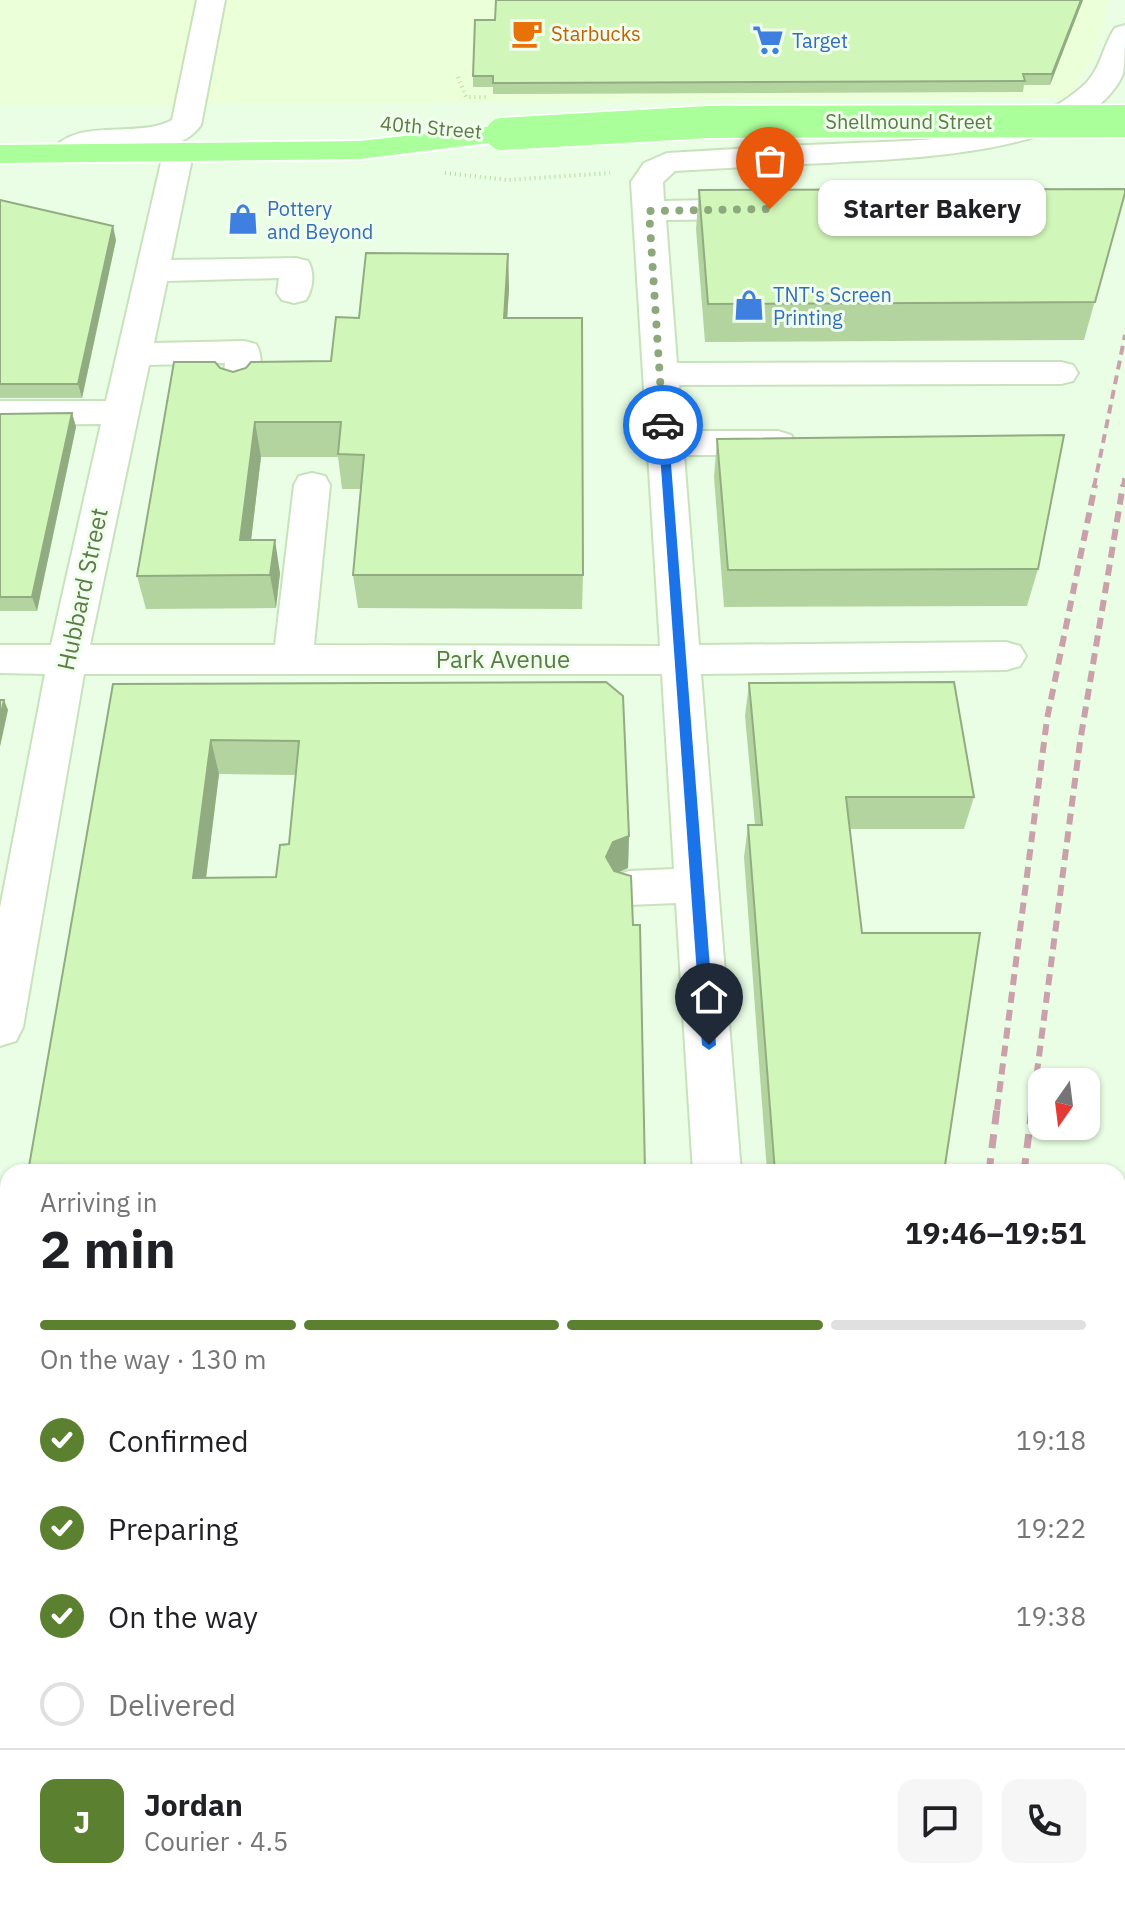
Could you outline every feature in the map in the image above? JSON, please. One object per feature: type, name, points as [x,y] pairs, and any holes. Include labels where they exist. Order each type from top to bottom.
[{"type":"main road","name":"Shellmound Street","points":[[502,134],[708,122],[1125,121]]},
{"type":"main road","name":"40th Street","points":[[0,125],[360,150],[502,134]]},
{"type":"main road","name":"40th Street","points":[[0,154],[64,154],[182,139]]},
{"type":"street","name":"Hubbard Street","points":[[0,1027],[67,659],[211,0]]},
{"type":"street","points":[[716,1164],[647,182],[655,170],[667,162],[933,148],[999,136],[1051,118],[1088,97],[1111,72],[1125,34]]},
{"type":"street","points":[[649,211],[790,208]]},
{"type":"street","points":[[151,271],[296,268],[294,293]]},
{"type":"street","points":[[132,354],[244,352],[239,392]]},
{"type":"street","points":[[659,374],[1061,373]]},
{"type":"street","points":[[0,413],[119,412]]},
{"type":"street","points":[[664,443],[818,444]]},
{"type":"street","points":[[293,658],[312,485]]},
{"type":"street","name":"Park Avenue","points":[[0,659],[680,660],[1006,656]]},
{"type":"street","points":[[629,888],[698,885]]},
{"type":"path","points":[[433,170],[460,177],[508,180],[655,170]]},
{"type":"shaded area","points":[[0,0],[1109,0],[1094,58],[1066,98],[0,106]]},
{"type":"building","name":"Target","points":[[496,0],[1081,0],[1052,74],[1023,74],[1025,81],[493,83],[493,76],[473,76],[475,20],[495,20]]},
{"type":"building","points":[[1125,189],[1095,302],[708,304],[699,190]]},
{"type":"building","points":[[0,200],[113,226],[78,384],[0,384]]},
{"type":"building","points":[[366,253],[508,254],[504,318],[582,318],[583,575],[353,575],[364,455],[338,454],[341,422],[255,422],[240,540],[275,540],[270,575],[137,576],[174,362],[215,362],[220,368],[233,372],[246,368],[251,362],[331,361],[336,317],[359,318]]},
{"type":"building","points":[[72,413],[32,597],[0,597],[0,414]]},
{"type":"building","points":[[1064,435],[1038,569],[728,570],[717,439]]},
{"type":"building","points":[[606,682],[623,696],[629,836],[613,842],[606,857],[614,871],[631,876],[633,925],[640,925],[645,1164],[29,1164],[113,684]],"holes":[[[211,740],[299,741],[289,844],[280,845],[276,877],[193,878]]]},
{"type":"building","points":[[954,682],[974,797],[846,797],[862,933],[980,933],[945,1164],[774,1164],[748,825],[762,825],[749,683]]},
{"type":"railway","points":[[1094,487],[1125,335]]},
{"type":"railway","points":[[1123,487],[1125,473]]},
{"type":"railway","points":[[997,1110],[1047,719],[1095,485]]},
{"type":"railway","points":[[1037,1068],[1080,742],[1123,485]]},
{"type":"railway","points":[[990,1164],[997,1108]]},
{"type":"railway","points":[[1025,1164],[1028,1140]]},
{"type":"way so far","points":[[663,425],[649,211],[770,209]]},
{"type":"place","name":"Starbucks","points":[[527,33]]},
{"type":"place","name":"Target","points":[[768,40]]},
{"type":"place","name":"Starter Bakery","points":[[770,209]]},
{"type":"place","name":"Pottery and Beyond","points":[[243,219]]},
{"type":"place","name":"TNT's Screen Printing","points":[[749,305]]},
{"type":"route","points":[[663,425],[709,1045]]}]
